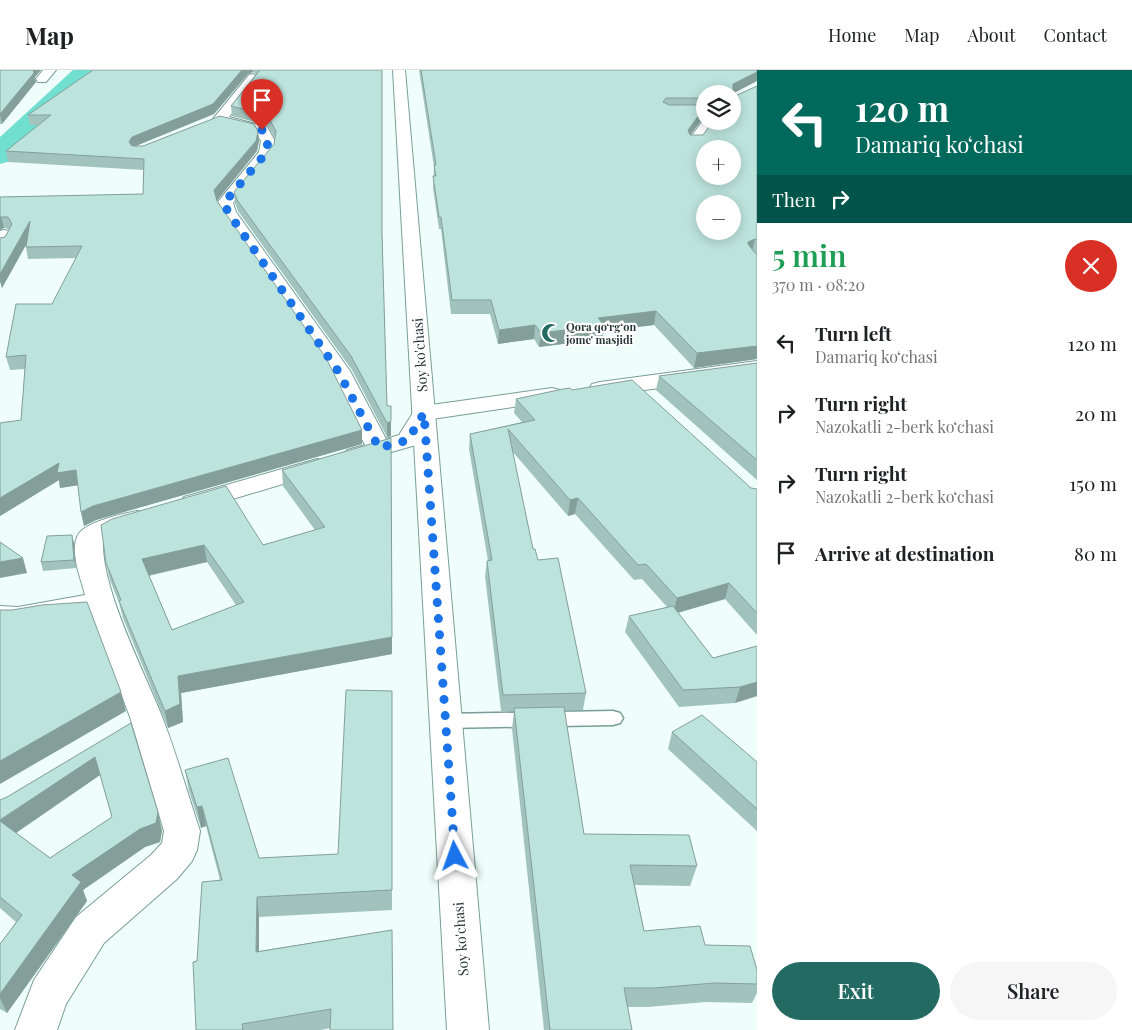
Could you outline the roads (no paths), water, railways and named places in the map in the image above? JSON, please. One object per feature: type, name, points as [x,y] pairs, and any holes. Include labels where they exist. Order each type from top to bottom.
[{"type":"street","name":"Soy ko'chasi","points":[[399,70],[468,1030]]},
{"type":"street","points":[[253,78],[215,121],[262,130],[268,141],[266,153],[224,203],[228,212],[338,371],[379,448]]},
{"type":"street","points":[[694,142],[703,130]]},
{"type":"street","points":[[36,1030],[49,994],[90,930],[164,867],[179,850],[182,831],[133,725],[89,553],[90,537],[106,528],[408,440],[424,413],[757,368]]},
{"type":"street","points":[[634,384],[656,404]]},
{"type":"street","points":[[0,616],[18,617],[101,602]]},
{"type":"lane","points":[[445,721],[613,718]]},
{"type":"waterway","points":[[0,154],[88,70]]},
{"type":"place","name":"Qora qoʻrgʻon jome' masjidi","points":[[551,333]]}]
